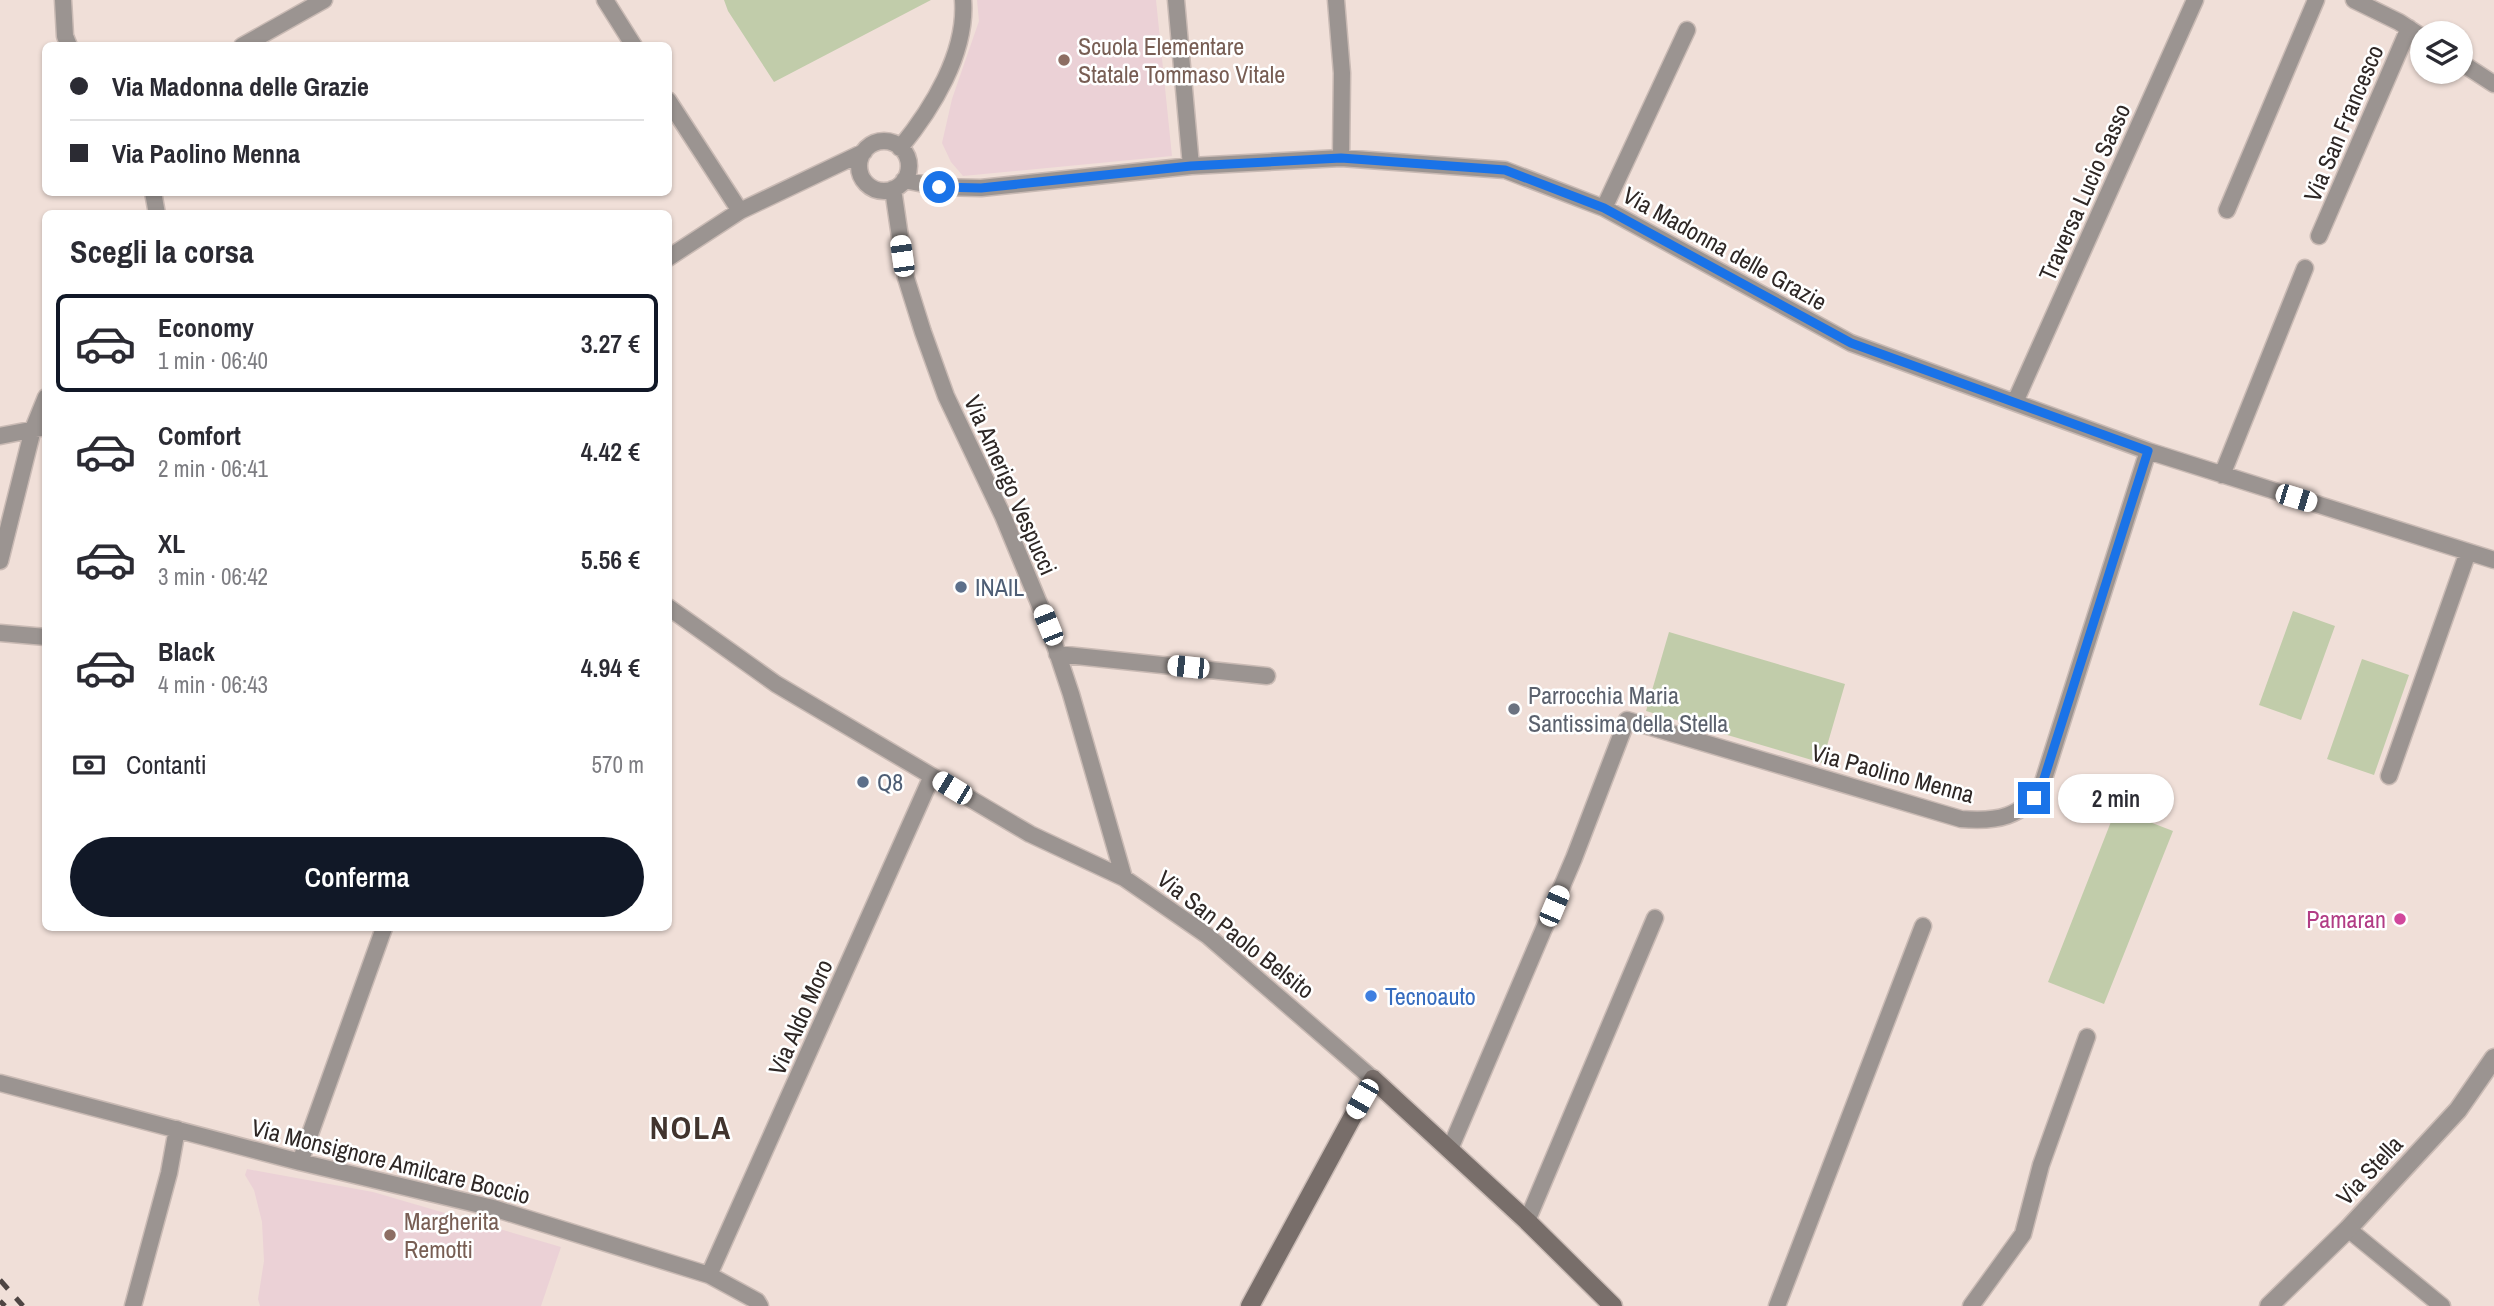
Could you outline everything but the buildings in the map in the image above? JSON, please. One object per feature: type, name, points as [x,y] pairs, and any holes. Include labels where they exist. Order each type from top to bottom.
[{"type":"main road","name":"Via San Paolo Belsito","points":[[1374,1079],[1527,1221],[1613,1306]]},
{"type":"main road","points":[[1250,1306],[1374,1079]]},
{"type":"street","points":[[63,0],[67,42]]},
{"type":"street","points":[[249,42],[324,0]]},
{"type":"street","points":[[605,0],[631,42]]},
{"type":"street","points":[[900,148],[925,116],[946,76],[960,35],[963,0]]},
{"type":"street","points":[[1176,0],[1191,166]]},
{"type":"street","points":[[1336,0],[1342,73],[1341,158]]},
{"type":"street","name":"Traversa Lucio Sasso","points":[[2015,402],[2195,0]]},
{"type":"street","points":[[2227,210],[2316,0]]},
{"type":"street","name":"Via San Francesco","points":[[2354,0],[2410,30]]},
{"type":"street","points":[[1604,208],[1686,30]]},
{"type":"street","name":"Via San Francesco","points":[[2319,236],[2410,44]]},
{"type":"street","points":[[2473,70],[2494,84]]},
{"type":"street","points":[[672,106],[740,211]]},
{"type":"street","points":[[672,255],[740,211],[864,152],[879,142],[894,144],[908,161],[908,169],[898,185],[877,190],[864,181],[859,167],[864,152]]},
{"type":"street","name":"Via Madonna delle Grazie","points":[[898,185],[981,188],[1191,166],[1341,158],[1505,170],[1604,208],[1851,343],[2148,451],[2494,560]]},
{"type":"street","name":"Via Amerigo Vespucci","points":[[898,185],[906,278],[923,332],[946,396],[1003,516],[1048,625],[1071,694],[1124,878]]},
{"type":"street","points":[[2222,475],[2305,268]]},
{"type":"street","points":[[0,436],[39,428],[0,561]]},
{"type":"street","name":"Via Paolino Menna","points":[[1450,1149],[1574,858],[1627,720],[1961,819],[1987,821],[2008,816],[2034,798],[2042,785],[2148,451]]},
{"type":"street","points":[[2389,776],[2468,552]]},
{"type":"street","name":"Via San Paolo Belsito","points":[[672,610],[776,684],[1030,834],[1124,878],[1208,936],[1374,1079]]},
{"type":"street","points":[[0,633],[42,637]]},
{"type":"street","points":[[1057,654],[1267,676]]},
{"type":"street","name":"Via Aldo Moro","points":[[709,1275],[932,776]]},
{"type":"street","points":[[1527,1221],[1655,918]]},
{"type":"street","points":[[1777,1306],[1923,926]]},
{"type":"street","points":[[300,1162],[383,931]]},
{"type":"street","points":[[1971,1306],[2023,1234],[2041,1165],[2087,1037]]},
{"type":"street","name":"Via Stella","points":[[2269,1306],[2348,1229],[2458,1110],[2494,1058]]},
{"type":"street","name":"Via Monsignore Amilcare Boccio","points":[[0,1083],[300,1162],[493,1208],[709,1275],[757,1301],[760,1306]]},
{"type":"street","points":[[133,1306],[169,1173],[177,1129]]},
{"type":"street","points":[[2348,1229],[2442,1306]]},
{"type":"shaded area","name":"Scuola Elementare Statale Tommaso Vitale","points":[[977,0],[1156,0],[1172,156],[963,176],[951,162],[942,143],[952,99],[979,21]]},
{"type":"shaded area","name":"Margherita Remotti","points":[[247,1169],[373,1192],[561,1247],[541,1306],[260,1306],[258,1299],[264,1261],[262,1222],[254,1190],[245,1175]]},
{"type":"green space","points":[[724,0],[931,0],[774,82],[728,11]]},
{"type":"green space","points":[[2293,611],[2335,626],[2301,720],[2259,705]]},
{"type":"green space","points":[[1669,632],[1845,684],[1822,763],[1646,711]]},
{"type":"green space","points":[[2362,659],[2409,675],[2374,775],[2327,759]]},
{"type":"green space","points":[[2116,809],[2173,831],[2104,1004],[2048,982]]},
{"type":"railway","points":[[0,1280],[23,1306]]},
{"type":"railway","points":[[0,1301],[5,1306]]},
{"type":"place","name":"Scuola Elementare Statale Tommaso Vitale","points":[[1064,60]]},
{"type":"place","name":"INAIL","points":[[961,587]]},
{"type":"place","name":"Parrocchia Maria Santissima della Stella","points":[[1514,709]]},
{"type":"place","name":"Q8","points":[[863,782]]},
{"type":"place","name":"Pamaran","points":[[2400,919]]},
{"type":"place","name":"Tecnoauto","points":[[1371,996]]},
{"type":"place","name":"Margherita Remotti","points":[[390,1235]]},
{"type":"district","name":"NOLA","points":[[691,1127]]},
{"type":"route","points":[[939,187],[981,188],[1191,166],[1341,158],[1505,170],[1604,208],[1851,343],[2148,451],[2042,785],[2034,798]]}]
